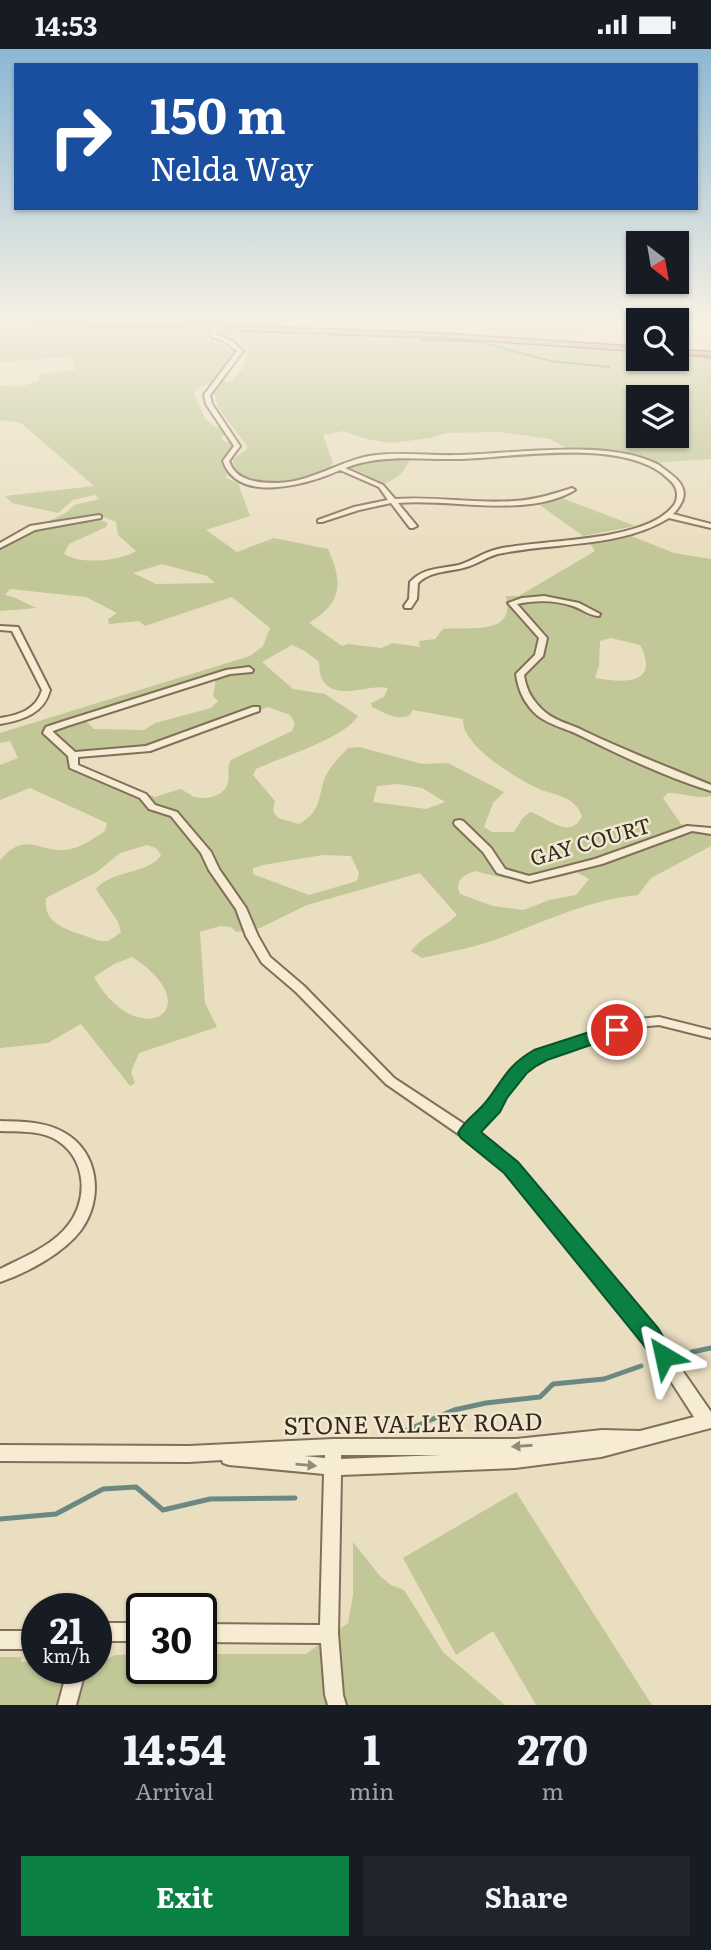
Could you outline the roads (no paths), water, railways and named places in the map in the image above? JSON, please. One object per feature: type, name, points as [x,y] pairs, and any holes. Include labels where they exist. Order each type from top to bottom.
[{"type":"street","points":[[207,396],[209,404],[237,446],[226,461],[233,475],[259,484],[288,485],[318,479],[359,461],[387,456],[461,457],[565,451],[624,457],[654,466],[676,483],[681,499],[670,516],[640,529],[501,551],[461,567],[426,573],[414,582],[413,599],[408,606]]},
{"type":"street","points":[[340,468],[377,483],[413,526]]},
{"type":"street","points":[[320,521],[361,506],[394,501],[501,505],[542,500],[572,489]]},
{"type":"street","points":[[670,516],[711,526]]},
{"type":"street","points":[[0,546],[33,528],[99,517]]},
{"type":"street","points":[[596,614],[577,603],[524,600],[512,603],[543,638],[539,656],[520,674],[521,688],[532,704],[548,719],[604,746],[711,787]]},
{"type":"street","points":[[0,628],[15,629],[46,690],[45,697],[29,713],[0,721]]},
{"type":"street","points":[[249,670],[229,672],[49,729],[48,733],[72,755],[73,766],[143,796],[152,807],[174,814],[206,852],[214,870],[241,908],[252,936],[266,960],[300,989],[390,1081],[468,1133],[511,1168],[650,1336],[708,1420]]},
{"type":"street","points":[[72,755],[148,749],[256,709]]},
{"type":"street","name":"GAY COURT","points":[[459,823],[482,844],[501,871],[528,879],[598,862],[691,828],[711,831]]},
{"type":"street","points":[[468,1133],[494,1106],[499,1094],[521,1068],[540,1055],[639,1023],[659,1020],[711,1034]]},
{"type":"street","points":[[0,1126],[38,1128],[59,1135],[72,1144],[83,1158],[89,1179],[89,1197],[70,1234],[37,1257],[0,1276]]},
{"type":"street","name":"STONE VALLEY ROAD","points":[[189,1454],[332,1467],[515,1461],[601,1450],[708,1420]]},
{"type":"street","name":"STONE VALLEY ROAD","points":[[0,1453],[189,1454],[333,1447],[516,1447],[639,1438]]},
{"type":"street","points":[[333,1447],[329,1634],[337,1705]]},
{"type":"street","points":[[217,1633],[329,1634]]},
{"type":"street","points":[[0,1640],[21,1640]]},
{"type":"street","points":[[67,1705],[73,1684]]},
{"type":"waterway","points":[[692,1352],[711,1348]]},
{"type":"waterway","points":[[405,1431],[454,1410],[486,1403],[540,1397],[553,1384],[604,1379],[641,1366]]},
{"type":"waterway","points":[[0,1519],[56,1514],[103,1489],[136,1487],[163,1510],[210,1499],[295,1498]]}]
